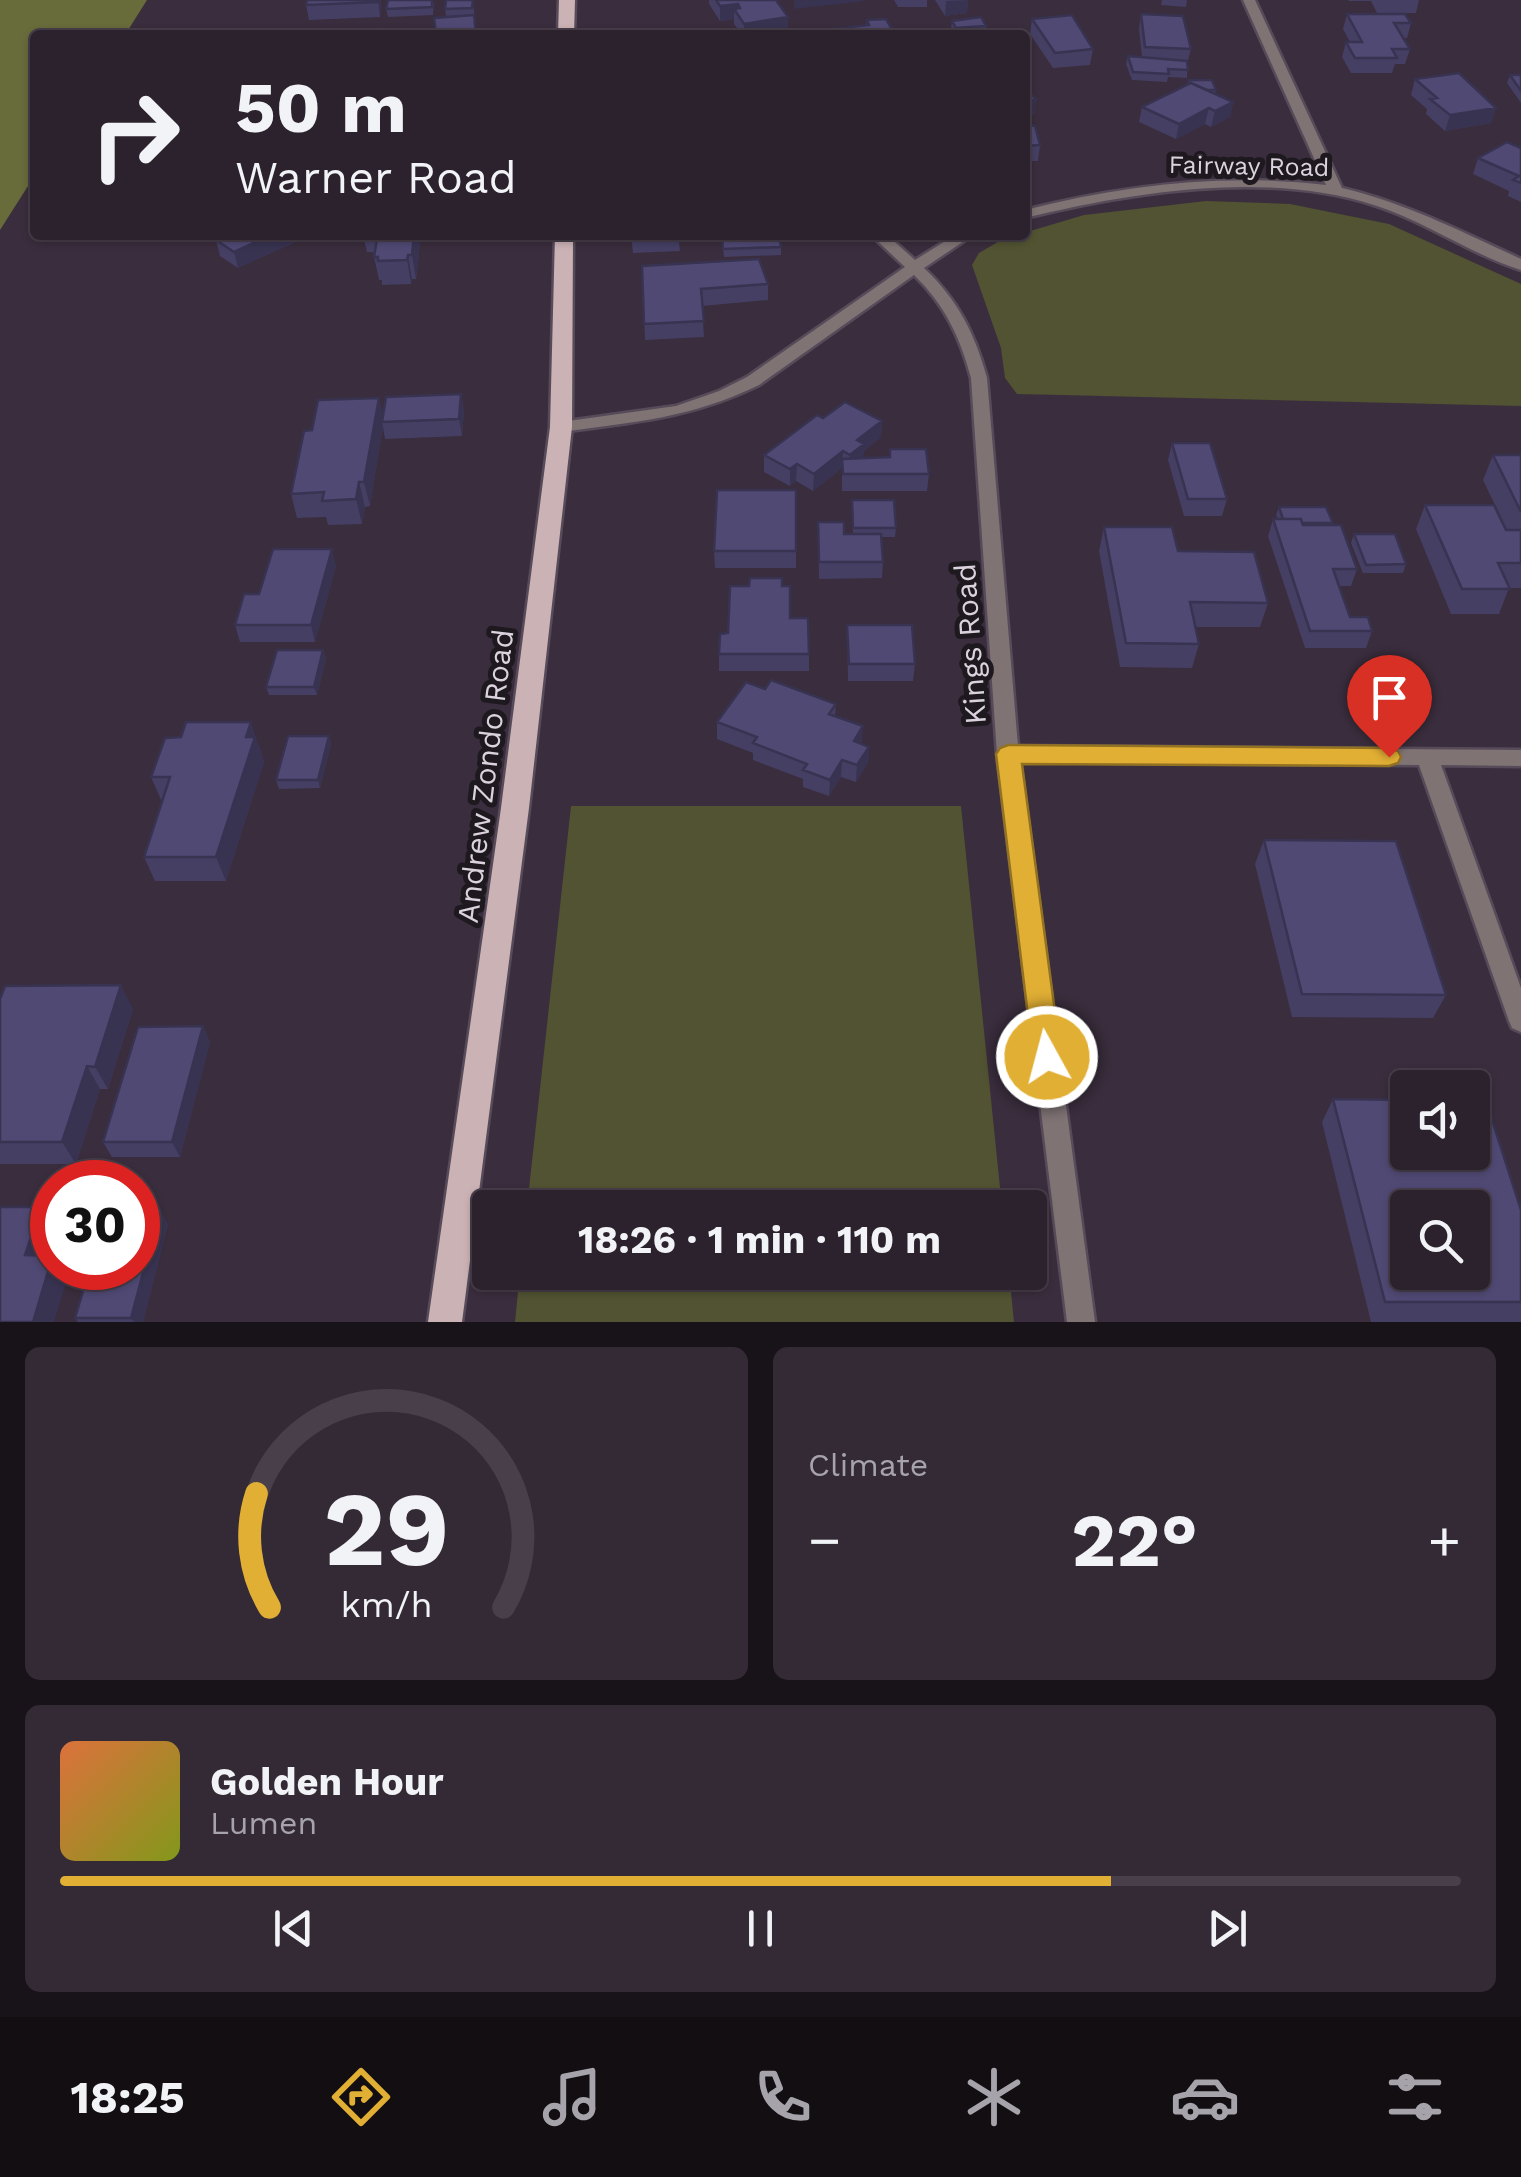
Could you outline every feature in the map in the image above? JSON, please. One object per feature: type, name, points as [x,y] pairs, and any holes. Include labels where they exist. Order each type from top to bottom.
[{"type":"main road","points":[[566,30],[567,0]]},
{"type":"main road","name":"Andrew Zondo Road","points":[[444,1322],[515,808],[560,427],[564,240]]},
{"type":"street","points":[[1250,0],[1336,191]]},
{"type":"street","name":"Fairway Road","points":[[1030,213],[1066,202],[1184,187],[1336,191],[1374,200],[1521,265]]},
{"type":"street","name":"Kings Road","points":[[884,240],[954,308],[970,335],[980,378],[1008,754],[1081,1322]]},
{"type":"street","points":[[560,427],[679,410],[753,382],[958,240]]},
{"type":"street","points":[[1008,754],[1521,758]]},
{"type":"street","points":[[1428,757],[1521,1021]]},
{"type":"green space","points":[[0,0],[147,0],[128,30],[30,30],[30,183],[0,230]]},
{"type":"green space","points":[[1206,201],[1290,204],[1389,224],[1521,284],[1521,406],[1017,394],[1005,378],[1001,348],[972,265],[979,253],[1001,240],[1030,240],[1030,231],[1084,215]]},
{"type":"green space","points":[[571,806],[961,806],[1000,1190],[529,1190]]},
{"type":"green space","points":[[518,1290],[1011,1290],[1014,1322],[515,1322]]},
{"type":"building","points":[[307,0],[378,0],[378,2],[306,5]]},
{"type":"building","points":[[388,0],[432,0],[432,7],[386,9]]},
{"type":"building","points":[[446,0],[473,0],[472,8],[445,9]]},
{"type":"building","points":[[716,0],[776,0],[788,17],[744,24],[734,9],[740,8],[738,4],[720,6]]},
{"type":"building","points":[[1141,14],[1183,16],[1191,49],[1145,47]]},
{"type":"building","points":[[1347,14],[1405,14],[1411,23],[1394,23],[1410,49],[1392,49],[1397,58],[1355,58],[1346,42],[1362,42]]},
{"type":"building","points":[[474,15],[476,30],[435,30],[434,18]]},
{"type":"building","points":[[1072,15],[1093,49],[1055,53],[1032,19]]},
{"type":"building","points":[[981,17],[986,26],[956,28],[952,21]]},
{"type":"building","points":[[886,19],[892,30],[832,29],[869,25],[867,20]]},
{"type":"building","points":[[1128,56],[1187,61],[1188,70],[1168,69],[1169,74],[1133,72]]},
{"type":"building","points":[[1459,73],[1496,108],[1450,115],[1430,99],[1437,98],[1415,79]]},
{"type":"building","points":[[1510,75],[1521,75],[1521,91]]},
{"type":"building","points":[[1188,80],[1212,80],[1216,90],[1189,84]]},
{"type":"building","points":[[1191,83],[1233,102],[1215,111],[1209,108],[1179,124],[1142,107]]},
{"type":"building","points":[[1030,126],[1035,126],[1040,145],[1030,146]]},
{"type":"building","points":[[1507,142],[1521,148],[1521,183],[1513,180],[1519,176],[1478,158]]},
{"type":"building","points":[[216,240],[260,240],[234,252]]},
{"type":"building","points":[[377,240],[414,240],[412,255],[407,260],[378,261],[374,257]]},
{"type":"building","points":[[722,240],[780,240],[781,247],[723,249]]},
{"type":"building","points":[[759,259],[768,284],[701,289],[704,321],[644,324],[642,266]]},
{"type":"building","points":[[461,394],[459,419],[382,422],[386,397]]},
{"type":"building","points":[[379,398],[364,482],[359,482],[356,499],[322,501],[324,492],[291,494],[304,431],[312,430],[318,400]]},
{"type":"building","points":[[845,402],[882,421],[857,440],[864,444],[850,455],[843,451],[814,474],[797,464],[790,469],[764,455],[817,415],[823,418]]},
{"type":"building","points":[[1172,443],[1210,443],[1227,499],[1188,499]]},
{"type":"building","points":[[890,449],[926,449],[929,474],[843,474],[842,459],[890,457]]},
{"type":"building","points":[[1493,455],[1521,455],[1521,512]]},
{"type":"building","points":[[717,490],[796,490],[796,551],[714,551]]},
{"type":"building","points":[[852,500],[894,500],[896,528],[853,528]]},
{"type":"building","points":[[1425,505],[1494,505],[1506,530],[1521,530],[1521,563],[1498,563],[1510,589],[1462,589]]},
{"type":"building","points":[[1279,507],[1326,507],[1333,523],[1283,519]]},
{"type":"building","points":[[1273,519],[1301,519],[1303,525],[1341,525],[1357,569],[1333,569],[1350,617],[1368,617],[1372,631],[1310,631]]},
{"type":"building","points":[[818,522],[844,522],[844,534],[881,534],[883,562],[819,562]]},
{"type":"building","points":[[1104,527],[1172,527],[1178,551],[1254,552],[1268,603],[1190,602],[1199,644],[1126,643]]},
{"type":"building","points":[[1354,534],[1395,534],[1406,564],[1366,565]]},
{"type":"building","points":[[273,549],[332,549],[311,625],[235,625],[244,594],[259,594]]},
{"type":"building","points":[[750,578],[782,578],[782,586],[790,586],[790,618],[808,618],[809,654],[719,654],[720,634],[728,633],[730,586],[749,586]]},
{"type":"building","points":[[847,625],[912,625],[915,664],[849,664]]},
{"type":"building","points":[[277,650],[323,650],[314,687],[266,687]]},
{"type":"building","points":[[771,680],[836,704],[829,714],[863,726],[854,741],[869,747],[857,765],[842,760],[830,780],[803,770],[807,764],[753,743],[757,737],[717,722],[746,682],[765,689]]},
{"type":"building","points":[[186,722],[251,722],[246,737],[255,737],[216,857],[144,857],[170,777],[151,777],[165,738],[181,737]]},
{"type":"building","points":[[288,736],[329,736],[318,780],[276,780]]},
{"type":"building","points":[[1264,840],[1396,841],[1446,995],[1302,994]]},
{"type":"building","points":[[121,985],[95,1067],[87,1066],[62,1142],[0,1142],[0,999],[5,986]]},
{"type":"building","points":[[203,1026],[172,1142],[103,1142],[138,1027]]},
{"type":"building","points":[[1333,1099],[1390,1100],[1390,1170],[1490,1170],[1490,1113],[1521,1210],[1521,1302],[1385,1302]]},
{"type":"building","points":[[0,1207],[30,1207],[30,1240],[25,1255],[30,1255],[30,1290],[42,1290],[33,1322],[0,1322]]},
{"type":"building","points":[[83,1290],[138,1290],[131,1318],[75,1318]]},
{"type":"route","points":[[1047,1057],[1008,754],[1389,757]]}]
